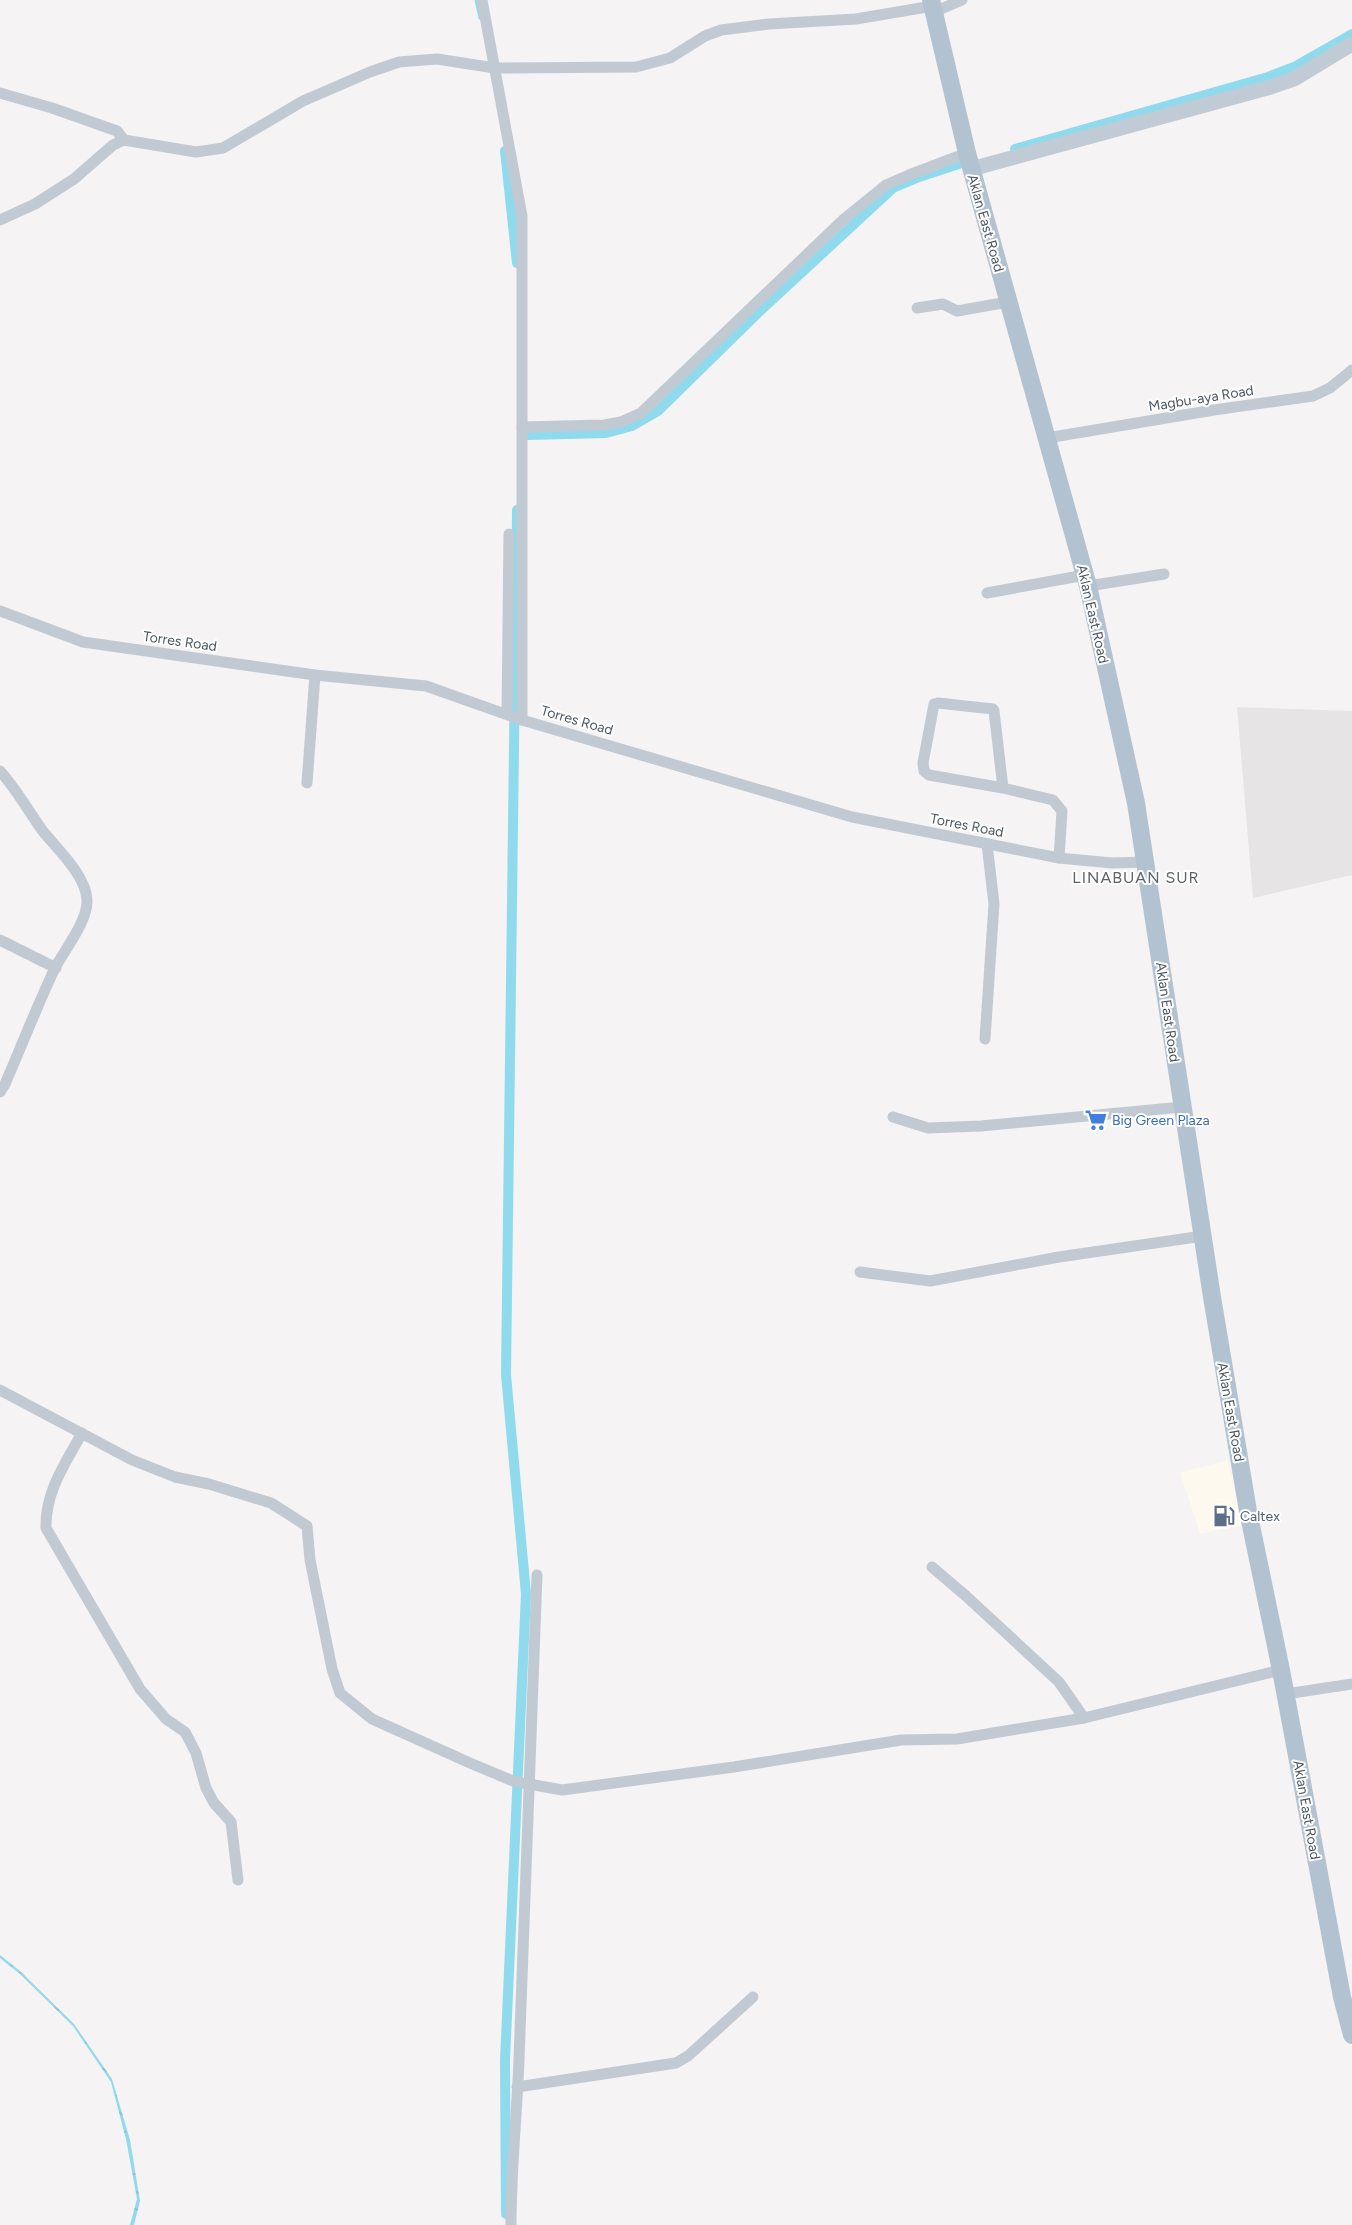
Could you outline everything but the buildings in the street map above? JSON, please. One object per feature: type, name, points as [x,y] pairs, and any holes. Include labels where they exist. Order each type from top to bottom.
[{"type":"main road","name":"Aklan East Road","points":[[932,6],[969,161],[1086,581],[1136,803],[1147,862],[1182,1107],[1248,1511],[1286,1694],[1342,1997],[1352,2035]]},
{"type":"street","points":[[482,0],[522,216],[522,427],[514,717]]},
{"type":"street","points":[[0,220],[35,204],[74,179],[113,146],[124,140],[196,152],[214,151],[237,141],[279,114],[304,101],[370,72],[399,62],[437,59],[495,68],[636,67],[670,58],[705,36],[721,30],[769,24],[856,19],[962,0]]},
{"type":"street","points":[[522,427],[604,426],[621,422],[641,412],[844,219],[895,180],[1270,87],[1294,79],[1352,44]]},
{"type":"street","points":[[0,92],[118,131],[124,140]]},
{"type":"street","points":[[917,308],[943,304],[957,311],[1008,302]]},
{"type":"street","name":"Magbu-aya Road","points":[[1047,438],[1214,410],[1313,396],[1330,388],[1352,370]]},
{"type":"street","points":[[509,534],[514,717]]},
{"type":"street","points":[[988,592],[1164,574]]},
{"type":"street","name":"Torres Road","points":[[0,612],[83,642],[315,675],[426,686],[514,717],[852,817],[1059,858],[1112,863],[1147,862]]},
{"type":"street","points":[[307,783],[315,675]]},
{"type":"street","points":[[1003,788],[993,709],[934,704],[923,763],[924,771],[929,775],[1003,788],[1053,800],[1062,811],[1059,858]]},
{"type":"street","points":[[0,771],[15,788],[42,830],[70,864],[82,884],[87,899],[84,916],[56,968],[2,1085]]},
{"type":"street","points":[[985,1039],[994,904],[987,844]]},
{"type":"street","points":[[0,940],[56,968]]},
{"type":"street","points":[[893,1117],[928,1128],[981,1126],[1182,1107]]},
{"type":"street","points":[[860,1272],[930,1281],[1059,1257],[1203,1236]]},
{"type":"street","points":[[0,1390],[132,1460],[174,1477],[209,1484],[271,1503],[307,1526],[310,1560],[332,1669],[340,1693],[372,1719],[513,1781],[562,1790],[734,1767],[901,1740],[957,1739],[1084,1718],[1281,1670]]},
{"type":"street","points":[[82,1434],[49,1496],[46,1528],[140,1689],[166,1719],[185,1732],[196,1754],[206,1788],[214,1803],[231,1822],[238,1880]]},
{"type":"street","points":[[932,1568],[966,1596],[1059,1682],[1084,1718]]},
{"type":"street","points":[[511,2225],[511,2192],[518,2086],[536,1575]]},
{"type":"street","points":[[1286,1694],[1352,1684]]},
{"type":"street","points":[[518,2086],[676,2063],[688,2056],[753,1997]]},
{"type":"shaded area","points":[[1237,707],[1352,711],[1352,875],[1253,898]]},
{"type":"shaded area","points":[[1228,1460],[1243,1525],[1200,1534],[1180,1473]]},
{"type":"water","points":[[0,1955],[20,1971],[74,2024],[112,2079],[130,2140],[140,2201],[134,2225],[130,2225],[137,2199],[126,2139],[111,2082],[73,2026],[20,1974],[0,1958]]},
{"type":"waterway","points":[[476,0],[480,18]]},
{"type":"waterway","points":[[1015,149],[1268,77],[1294,67],[1352,34]]},
{"type":"waterway","points":[[505,151],[517,263]]},
{"type":"waterway","points":[[528,435],[606,433],[632,426],[658,411],[761,310],[893,188],[959,164]]},
{"type":"waterway","points":[[506,2214],[505,2060],[526,1594],[506,1375],[517,510]]},
{"type":"place","name":"Big Green Plaza","points":[[1096,1120]]},
{"type":"place","name":"Caltex","points":[[1224,1516]]},
{"type":"district","name":"LINABUAN SUR","points":[[1136,877]]}]
